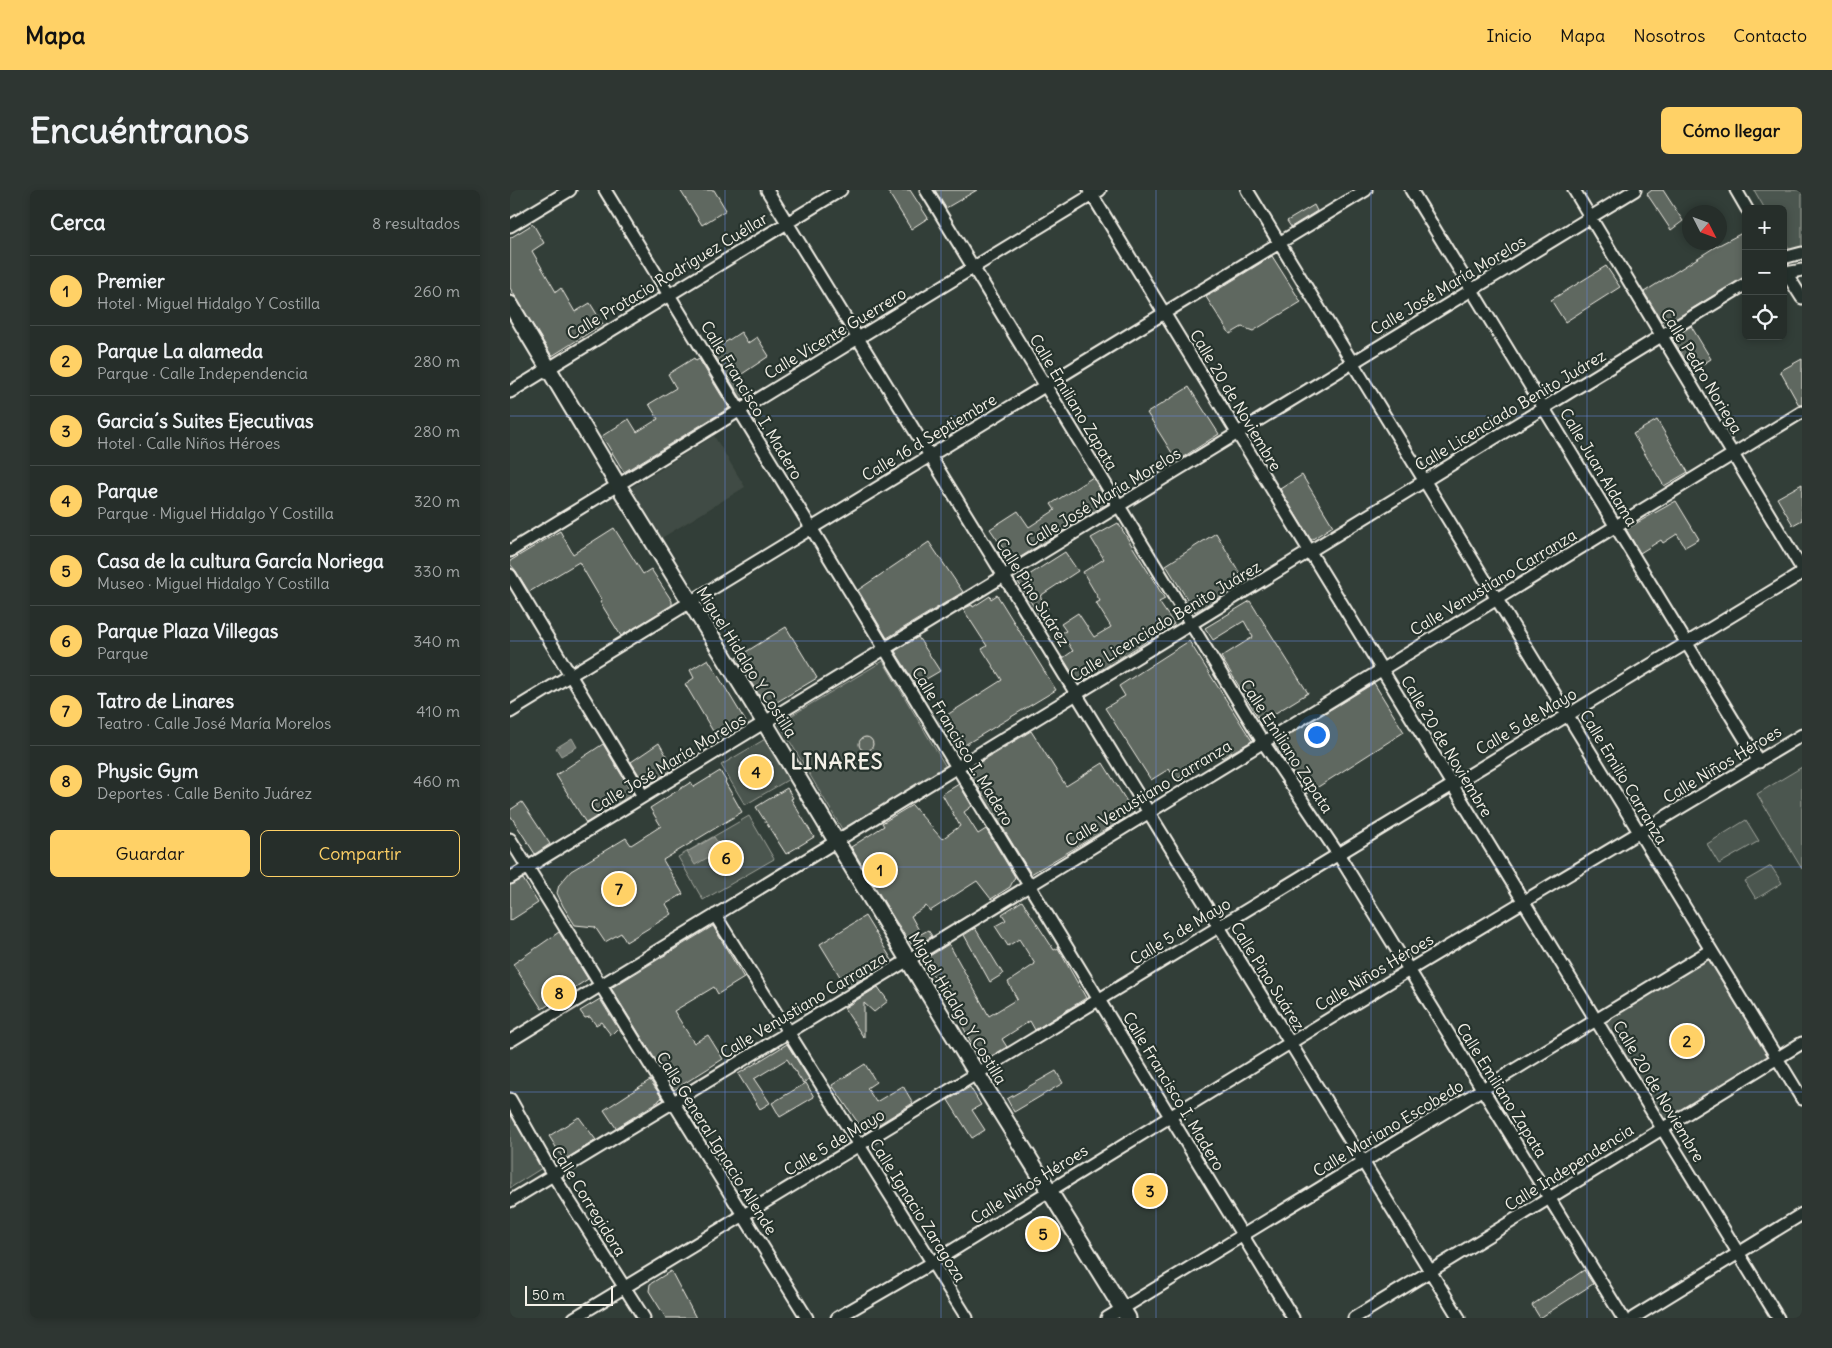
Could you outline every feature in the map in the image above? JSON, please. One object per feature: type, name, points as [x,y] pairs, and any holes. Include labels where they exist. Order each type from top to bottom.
[{"type":"main road","name":"Miguel Hidalgo Y Costilla","points":[[510,304],[547,368],[837,841],[977,1074],[1126,1313]]},
{"type":"street","points":[[510,226],[570,190]]},
{"type":"street","name":"Calle Francisco I. Madero","points":[[605,190],[1293,1318]]},
{"type":"street","name":"Calle Pino Suárez","points":[[768,190],[1459,1318]]},
{"type":"street","name":"Calle Protacio Rodríguez Cuéllar","points":[[510,392],[841,190]]},
{"type":"street","name":"Calle Emiliano Zapata","points":[[926,190],[1263,742],[1338,854],[1623,1318]]},
{"type":"street","name":"Calle Emilio Carranza","points":[[1247,190],[1802,1099]]},
{"type":"street","name":"Calle 16 d Septiembre","points":[[510,712],[1366,190]]},
{"type":"street","name":"Calle Juan Aldama","points":[[1411,190],[1759,762]]},
{"type":"street","name":"Calle Pedro Noriega","points":[[1574,190],[1663,335],[1802,569]]},
{"type":"street","name":"Calle José María Morelos","points":[[510,878],[1635,190]]},
{"type":"street","points":[[1736,190],[1745,205]]},
{"type":"street","name":"Calle Vicente Guerrero","points":[[510,550],[1094,192]]},
{"type":"street","name":"Calle 20 de Noviembre","points":[[1094,192],[1164,313],[1778,1318]]},
{"type":"street","points":[[1787,257],[1802,253]]},
{"type":"street","points":[[1787,271],[1802,270]]},
{"type":"street","points":[[1787,276],[1802,298]]},
{"type":"street","name":"Calle Licenciado Benito Juárez","points":[[510,1041],[1742,286]]},
{"type":"street","name":"Calle Venustiano Carranza","points":[[510,1201],[908,960],[1802,412]]},
{"type":"street","name":"Calle 5 de Mayo","points":[[574,1318],[1802,572]]},
{"type":"street","points":[[510,575],[643,796]]},
{"type":"street","name":"Calle Niños Héroes","points":[[837,1318],[932,1263],[1523,901],[1802,735]]},
{"type":"street","points":[[510,839],[528,867]]},
{"type":"street","name":"Calle General Ignacio Allende","points":[[528,867],[807,1318]]},
{"type":"street","name":"Calle Ignacio Zaragoza","points":[[715,915],[967,1318]]},
{"type":"street","name":"Calle Mariano Escobedo","points":[[1107,1318],[1126,1313],[1243,1235],[1711,950]]},
{"type":"street","name":"Calle Independencia","points":[[1354,1318],[1802,1043]]},
{"type":"street","name":"Calle Corregidora","points":[[510,1099],[553,1175],[644,1318]]},
{"type":"street","points":[[1633,1318],[1802,1214]]},
{"type":"shaded area","points":[[1754,190],[1802,190],[1802,249],[1791,252],[1787,245],[1787,205],[1763,205]]},
{"type":"shaded area","points":[[714,436],[745,487],[660,539],[629,489]]},
{"type":"shaded area","points":[[883,661],[946,767],[842,829],[779,723]]},
{"type":"shaded area","points":[[572,738],[577,747],[561,756],[556,748]]},
{"type":"shaded area","points":[[767,738],[791,778],[745,805],[721,765]]},
{"type":"shaded area","points":[[1802,767],[1802,869],[1757,794]]},
{"type":"shaded area","points":[[749,816],[774,859],[703,900],[678,857]]},
{"type":"shaded area","points":[[1746,820],[1759,841],[1719,864],[1707,844]]},
{"type":"shaded area","points":[[714,837],[722,849],[695,865],[687,852]]},
{"type":"shaded area","points":[[1771,866],[1782,883],[1756,899],[1745,881]]},
{"type":"shaded area","points":[[1708,959],[1771,1060],[1665,1126],[1604,1022]]},
{"type":"shaded area","points":[[510,1114],[542,1168],[510,1188]]},
{"type":"building","points":[[680,190],[714,190],[726,210],[702,225]]},
{"type":"building","points":[[887,190],[910,190],[928,218],[911,229]]},
{"type":"building","points":[[935,190],[977,190],[946,208]]},
{"type":"building","points":[[1652,190],[1663,190],[1682,222],[1671,230],[1647,194]]},
{"type":"building","points":[[1314,205],[1317,211],[1291,227],[1287,221]]},
{"type":"building","points":[[533,224],[544,243],[532,251],[556,292],[561,288],[575,312],[590,303],[603,324],[552,356],[510,288],[510,238]]},
{"type":"building","points":[[1742,233],[1742,278],[1670,322],[1661,320],[1644,292],[1710,250],[1727,250],[1727,241]]},
{"type":"building","points":[[1272,256],[1301,302],[1253,331],[1242,327],[1230,334],[1206,297]]},
{"type":"building","points":[[1606,266],[1620,287],[1565,322],[1551,300]]},
{"type":"building","points":[[1691,326],[1711,359],[1692,371],[1672,338]]},
{"type":"building","points":[[741,332],[748,343],[757,337],[769,356],[739,376],[751,395],[742,400],[712,351]]},
{"type":"building","points":[[694,358],[696,361],[699,359],[729,408],[624,472],[602,436],[629,419],[637,432],[658,419],[649,404],[676,388],[668,374]]},
{"type":"building","points":[[1802,359],[1802,405],[1799,405],[1780,371]]},
{"type":"building","points":[[1189,387],[1219,434],[1177,461],[1147,413]]},
{"type":"building","points":[[1657,420],[1688,472],[1664,486],[1633,434]]},
{"type":"building","points":[[1302,475],[1333,526],[1311,540],[1280,489]]},
{"type":"building","points":[[1093,477],[1108,503],[1006,566],[998,552],[1003,548],[990,529],[1018,511],[1029,527],[1055,510],[1051,504]]},
{"type":"building","points":[[1802,484],[1802,520],[1793,525],[1777,498]]},
{"type":"building","points":[[1676,501],[1699,539],[1685,547],[1677,534],[1663,543],[1661,540],[1640,553],[1626,529]]},
{"type":"building","points":[[1118,523],[1165,599],[1159,602],[1174,624],[1079,684],[1063,658],[1073,651],[1061,633],[1066,631],[1061,624],[1078,613],[1094,637],[1111,627],[1096,603],[1100,601],[1083,572],[1104,559],[1091,538]]},
{"type":"building","points":[[614,528],[643,574],[651,569],[672,601],[672,605],[621,636],[579,562],[529,592],[510,564],[510,561],[560,531],[573,554]]},
{"type":"building","points":[[1216,533],[1245,582],[1195,612],[1166,565]]},
{"type":"building","points":[[929,542],[963,592],[887,638],[858,590]]},
{"type":"building","points":[[1065,552],[1078,571],[1040,596],[1048,609],[1039,615],[1018,582]]},
{"type":"building","points":[[997,595],[1056,690],[958,749],[939,720],[1002,680],[982,649],[987,646],[963,609],[972,605],[973,607],[990,596],[991,599]]},
{"type":"building","points":[[1250,601],[1308,693],[1261,722],[1221,657],[1253,637],[1244,621],[1213,640],[1205,628]]},
{"type":"building","points":[[786,627],[817,678],[767,708],[736,658]]},
{"type":"building","points":[[918,637],[940,671],[916,685],[895,651]]},
{"type":"building","points":[[1189,641],[1252,741],[1222,758],[1219,753],[1176,780],[1169,769],[1151,780],[1105,708],[1125,696],[1119,686]]},
{"type":"building","points":[[708,659],[746,722],[717,738],[685,684],[694,678],[690,670]]},
{"type":"building","points":[[1374,683],[1404,732],[1307,794],[1274,744]]},
{"type":"building","points":[[1031,731],[1066,786],[1103,763],[1134,813],[1031,874],[968,771]]},
{"type":"building","points":[[863,737],[869,737],[873,744],[869,751],[863,751],[859,747],[859,741]]},
{"type":"building","points":[[659,743],[674,769],[646,786],[631,762]]},
{"type":"building","points":[[603,744],[633,794],[586,823],[556,775]]},
{"type":"building","points":[[720,771],[742,812],[663,860],[683,894],[666,904],[672,914],[626,942],[621,933],[605,942],[595,927],[575,925],[557,893],[559,885],[571,871],[626,838],[631,845],[661,826],[650,808],[691,782],[694,787]]},
{"type":"building","points":[[959,784],[972,806],[964,812],[978,834],[986,829],[1015,877],[1010,887],[991,899],[977,881],[930,911],[926,906],[911,916],[921,934],[928,930],[932,936],[914,948],[851,847],[884,826],[882,823],[912,805],[942,839],[960,826],[942,794]]},
{"type":"building","points":[[787,788],[793,798],[791,799],[814,837],[786,854],[756,807]]},
{"type":"building","points":[[522,802],[550,844],[535,854],[510,815],[510,810]]},
{"type":"building","points":[[523,879],[538,903],[510,921],[510,885]]},
{"type":"building","points":[[1022,901],[1054,950],[1058,948],[1086,998],[1035,1030],[1030,1021],[1002,1039],[1007,1047],[981,1062],[952,1005],[923,960],[949,944],[989,1016],[1017,999],[1008,982],[1035,964],[1019,939],[1008,946],[995,926],[1006,920],[1002,914]]},
{"type":"building","points":[[865,916],[892,960],[847,988],[820,944]]},
{"type":"building","points":[[713,926],[744,978],[718,994],[714,987],[674,1011],[694,1043],[708,1035],[723,1059],[674,1090],[611,988]]},
{"type":"building","points":[[975,928],[1003,974],[990,982],[964,935]]},
{"type":"building","points":[[559,932],[588,979],[542,1009],[513,964]]},
{"type":"building","points":[[878,987],[888,1001],[874,1012],[864,1003],[864,1038],[844,1008]]},
{"type":"building","points":[[600,999],[618,1028],[611,1035],[601,1022],[596,1025],[590,1017],[585,1018],[580,1011]]},
{"type":"building","points":[[787,1044],[809,1079],[803,1083],[787,1059],[754,1079],[770,1103],[760,1109],[738,1074]]},
{"type":"building","points":[[865,1064],[876,1082],[867,1088],[876,1102],[903,1086],[913,1103],[865,1133],[832,1085]]},
{"type":"building","points":[[1056,1071],[1063,1083],[1014,1112],[1007,1099]]},
{"type":"building","points":[[650,1080],[662,1098],[616,1128],[604,1110]]},
{"type":"building","points":[[806,1083],[814,1097],[780,1117],[772,1103]]},
{"type":"building","points":[[970,1087],[981,1105],[972,1110],[985,1130],[972,1138],[948,1100]]},
{"type":"building","points":[[579,1117],[596,1140],[564,1160],[549,1136]]},
{"type":"building","points":[[1584,1270],[1593,1284],[1540,1318],[1532,1305]]},
{"type":"building","points":[[671,1271],[696,1318],[666,1318],[649,1291],[650,1284]]},
{"type":"place","name":"Parque","points":[[756,772]]},
{"type":"place","name":"Parque Plaza Villegas","points":[[726,858]]},
{"type":"place","name":"Premier","points":[[880,870]]},
{"type":"place","name":"Tatro de Linares","points":[[619,889]]},
{"type":"place","name":"Physic Gym","points":[[559,993]]},
{"type":"place","name":"Parque La alameda","points":[[1687,1041]]},
{"type":"place","name":"Garcia´s Suites Ejecutivas","points":[[1150,1191]]},
{"type":"place","name":"Casa de la cultura García Noriega","points":[[1043,1234]]},
{"type":"district","name":"LINARES","points":[[837,761]]}]
